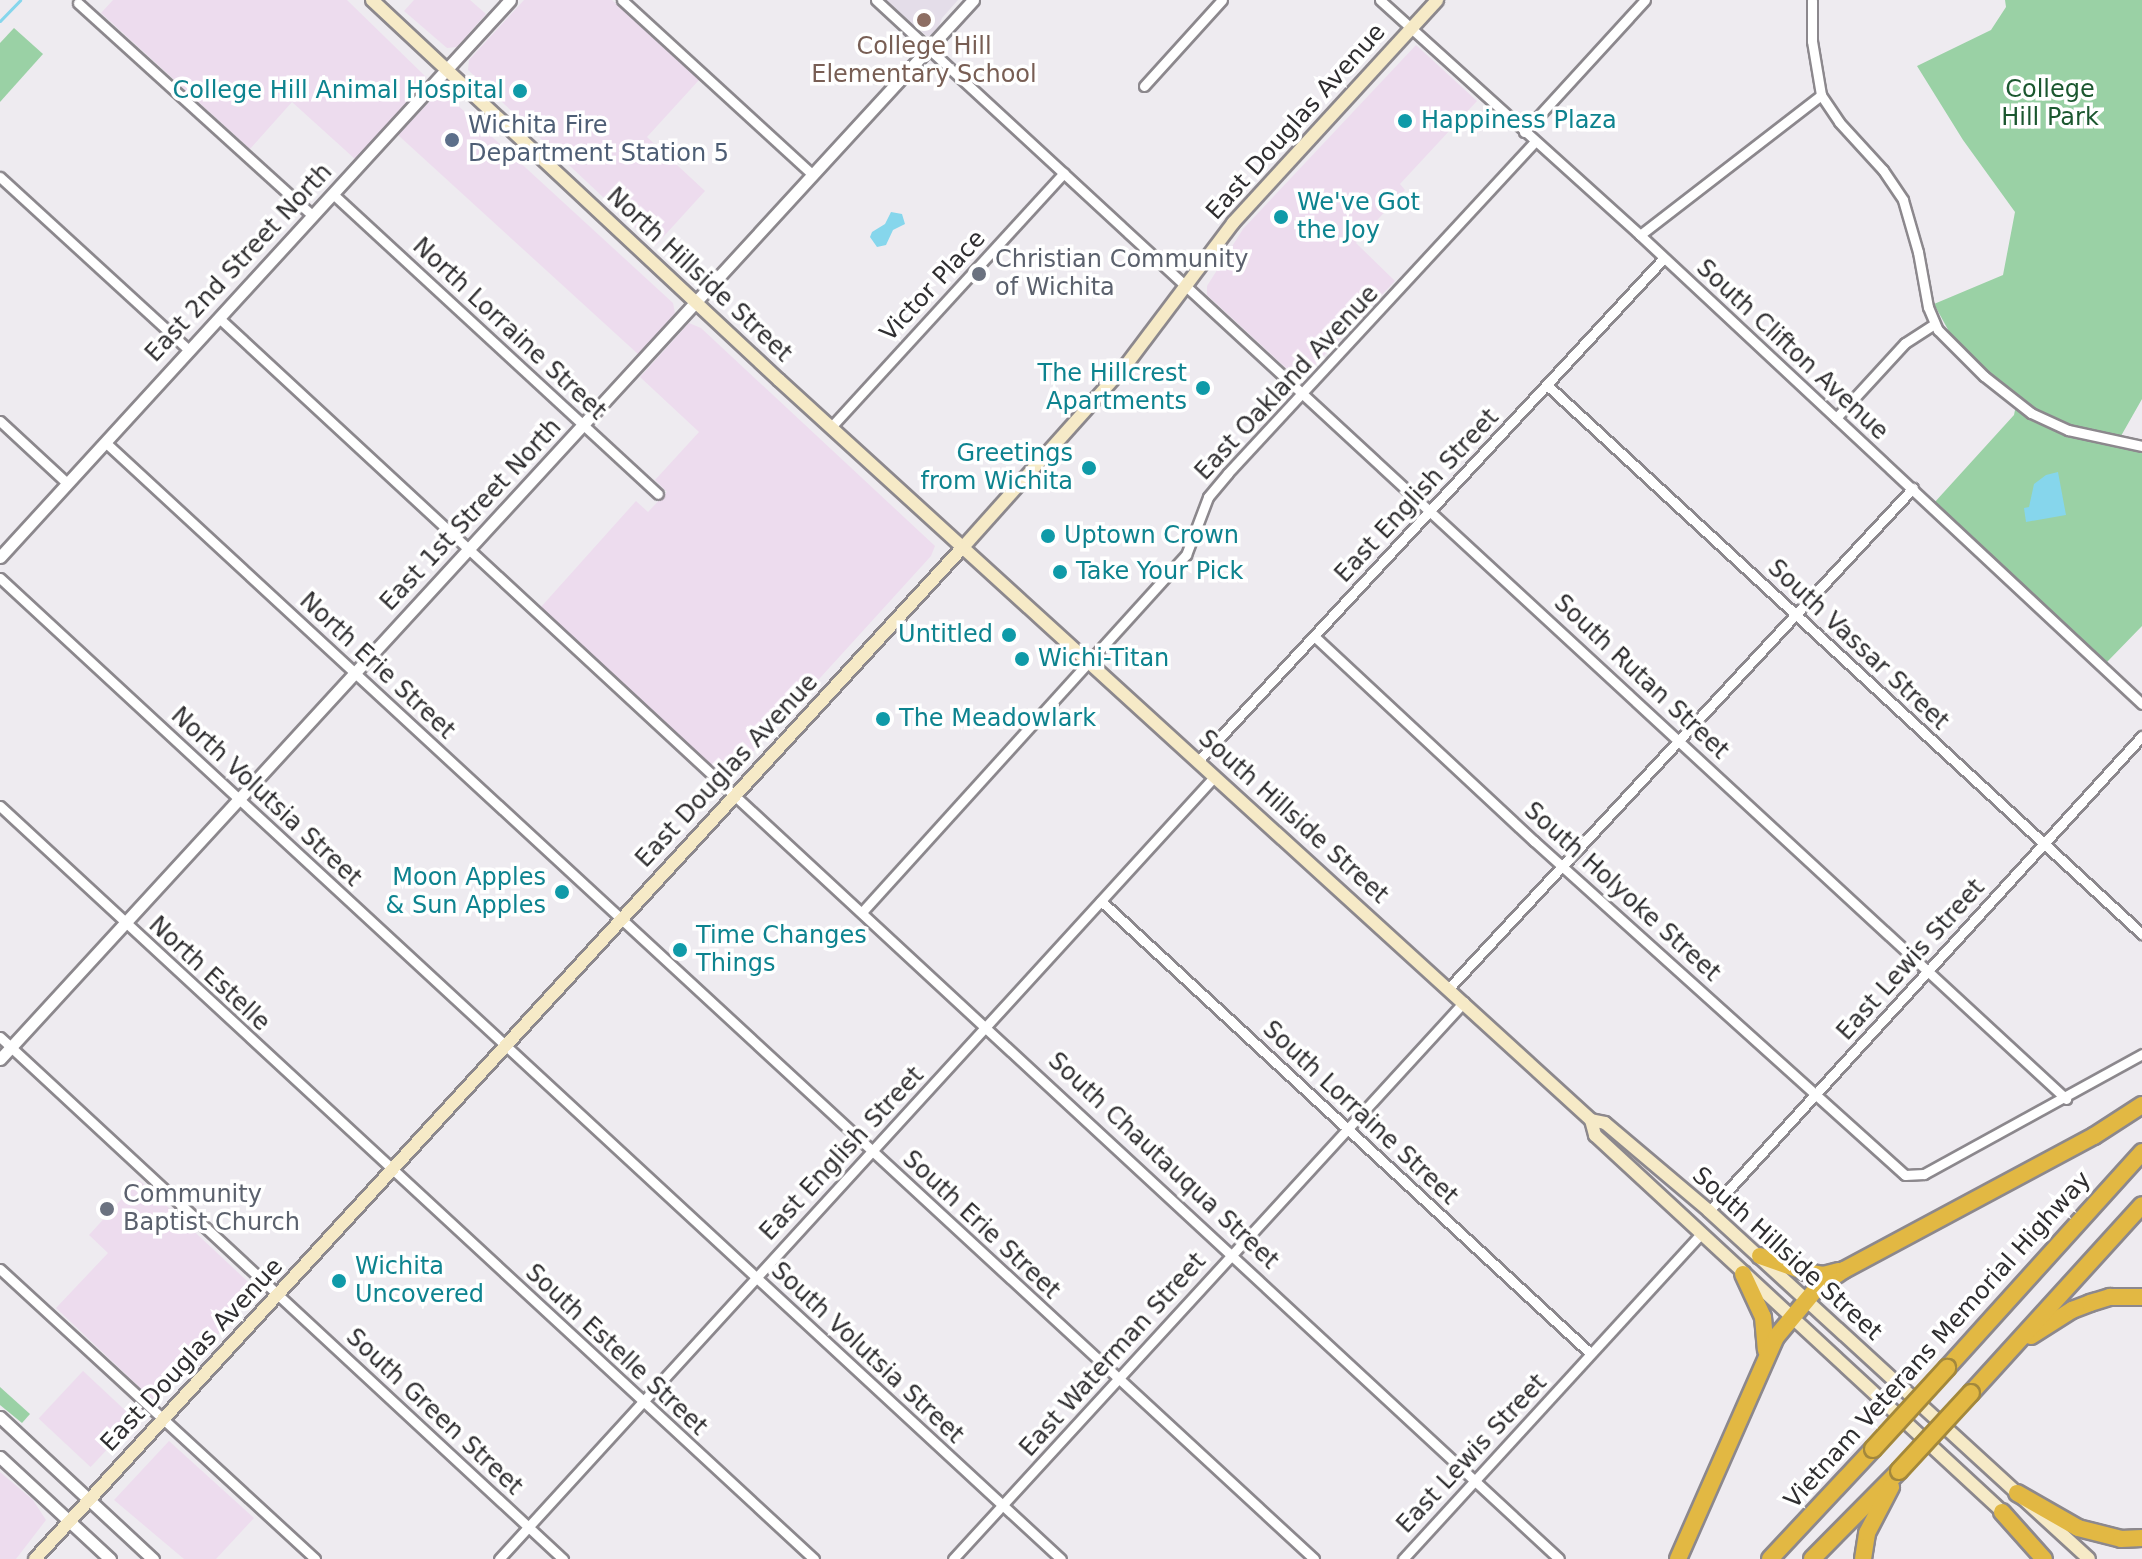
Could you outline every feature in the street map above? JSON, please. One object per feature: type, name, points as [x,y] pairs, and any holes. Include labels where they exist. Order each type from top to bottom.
[{"type":"highway","points":[[1678,1559],[1776,1337],[1817,1288],[1844,1270],[2094,1136],[2142,1105]]},
{"type":"highway","name":"Vietnam Veterans Memorial Highway","points":[[1770,1559],[2142,1152]]},
{"type":"highway","points":[[1812,1559],[1899,1471],[2142,1205]]},
{"type":"highway","points":[[1760,1256],[1815,1273],[1844,1270]]},
{"type":"highway","points":[[1743,1274],[1763,1317],[1767,1337],[1765,1360]]},
{"type":"highway","points":[[2013,1348],[2072,1310],[2110,1297],[2142,1297]]},
{"type":"highway","points":[[1863,1559],[1867,1533],[1899,1471]]},
{"type":"highway","points":[[2017,1493],[2078,1528],[2121,1539],[2142,1538]]},
{"type":"highway","points":[[2002,1512],[2044,1559]]},
{"type":"main road","name":"North Hillside Street","points":[[372,0],[696,303],[964,546]]},
{"type":"main road","name":"East Douglas Avenue","points":[[35,1559],[964,546],[1126,365],[1233,223],[1437,0]]},
{"type":"main road","name":"South Hillside Street","points":[[964,546],[1591,1120],[1605,1123],[1709,1211],[2089,1559]]},
{"type":"main road","name":"South Hillside Street","points":[[1591,1120],[1595,1135],[1700,1235],[2054,1559]]},
{"type":"street","name":"East 2nd Street North","points":[[0,557],[510,0]]},
{"type":"street","points":[[622,0],[813,175]]},
{"type":"street","name":"South Rutan Street","points":[[876,0],[2066,1099]]},
{"type":"street","name":"East 1st Street North","points":[[0,1059],[973,0]]},
{"type":"street","points":[[1144,86],[1222,0]]},
{"type":"street","name":"South Clifton Avenue","points":[[1380,0],[1640,235],[2142,704]]},
{"type":"street","points":[[1524,132],[1645,0]]},
{"type":"street","points":[[1812,0],[1812,41],[1821,95],[1839,122],[1883,170],[1903,200],[1934,324],[1984,376],[2031,413],[2068,430],[2142,446]]},
{"type":"street","points":[[78,3],[313,216]]},
{"type":"street","points":[[1640,235],[1821,95]]},
{"type":"street","name":"East Oakland Avenue","points":[[863,911],[1186,555],[1208,497],[1534,142]]},
{"type":"street","name":"Victor Place","points":[[832,426],[1064,173]]},
{"type":"street","points":[[0,177],[189,350]]},
{"type":"street","name":"North Lorraine Street","points":[[333,194],[658,494]]},
{"type":"street","name":"East English Street","points":[[1198,761],[1664,258]]},
{"type":"street","name":"South Chautauqua Street","points":[[219,318],[987,1025],[1559,1559]]},
{"type":"street","points":[[1836,418],[1905,343],[1934,324]]},
{"type":"street","name":"South Vassar Street","points":[[1547,385],[2142,934]]},
{"type":"street","points":[[0,421],[67,483]]},
{"type":"street","name":"North Erie Street","points":[[105,442],[619,921]]},
{"type":"street","points":[[1449,988],[1913,488]]},
{"type":"street","name":"North Volutsia Street","points":[[0,578],[505,1046]]},
{"type":"street","name":"South Holyoke Street","points":[[1314,636],[1562,867],[1905,1175],[1924,1174],[2066,1099]]},
{"type":"street","name":"East Lewis Street","points":[[1709,1211],[2142,736]]},
{"type":"street","name":"East English Street","points":[[499,1559],[1215,776]]},
{"type":"street","name":"North Estelle","points":[[0,806],[391,1170]]},
{"type":"street","name":"South Lorraine Street","points":[[1101,901],[1591,1354]]},
{"type":"street","name":"South Erie Street","points":[[619,921],[1314,1559]]},
{"type":"street","name":"East Waterman Street","points":[[953,1559],[1464,1002]]},
{"type":"street","name":"South Green Street","points":[[0,1037],[563,1559]]},
{"type":"street","name":"South Volutsia Street","points":[[505,1046],[1061,1559]]},
{"type":"street","points":[[2066,1099],[2142,1054]]},
{"type":"street","name":"South Estelle Street","points":[[391,1170],[814,1559]]},
{"type":"street","name":"East Lewis Street","points":[[1403,1559],[1700,1235]]},
{"type":"street","points":[[0,1269],[315,1559]]},
{"type":"street","points":[[0,1417],[153,1559]]},
{"type":"street","points":[[0,1457],[110,1559]]},
{"type":"shaded area","points":[[113,0],[347,0],[426,77],[421,88],[355,159],[292,102],[250,149],[101,13]]},
{"type":"shaded area","points":[[414,0],[470,0],[486,14],[457,47],[447,48],[404,11]]},
{"type":"shaded area","points":[[524,0],[612,0],[699,80],[647,137],[705,191],[655,246],[468,70],[469,60]]},
{"type":"shaded area","name":"College Hill Elementary School","points":[[885,0],[958,0],[942,18],[938,29],[928,37]]},
{"type":"shaded area","points":[[1416,45],[1477,101],[1400,184],[1405,190],[1356,243],[1395,281],[1300,381],[1207,295],[1207,286],[1243,229]]},
{"type":"shaded area","points":[[441,90],[673,303],[675,313],[639,355],[398,135]]},
{"type":"shaded area","points":[[689,323],[701,328],[935,546],[931,556],[730,777],[718,773],[541,607],[636,501],[648,512],[667,492],[655,480],[699,432],[640,377]]},
{"type":"shaded area","points":[[139,1180],[259,1292],[154,1401],[56,1308],[108,1253],[89,1235]]},
{"type":"shaded area","points":[[83,1371],[135,1419],[91,1467],[39,1419]]},
{"type":"shaded area","points":[[169,1441],[254,1518],[216,1559],[184,1559],[114,1500]]},
{"type":"shaded area","points":[[0,1472],[33,1500],[46,1520],[16,1559],[0,1559]]},
{"type":"green space","name":"College Hill Park","points":[[2005,0],[2142,0],[2142,399],[2121,436],[2142,449],[2142,626],[2107,662],[1934,503],[2014,415],[2017,400],[1952,337],[1934,304],[2003,275],[2015,212],[1963,140],[1917,66],[1991,30],[2006,7]]},
{"type":"green space","points":[[14,28],[43,54],[0,102],[0,43]]},
{"type":"green space","points":[[0,1387],[30,1414],[22,1423],[0,1405]]},
{"type":"water","points":[[891,212],[902,214],[905,224],[893,230],[886,245],[877,247],[870,237],[872,232],[885,224]]},
{"type":"water","points":[[2058,472],[2066,515],[2026,522],[2024,508],[2029,507],[2034,484],[2046,475]]},
{"type":"waterway","points":[[0,21],[20,0]]},
{"type":"place","name":"College Hill Elementary School","points":[[924,20]]},
{"type":"place","name":"College Hill Animal Hospital","points":[[520,91]]},
{"type":"place","name":"Happiness Plaza","points":[[1405,121]]},
{"type":"place","name":"Wichita Fire Department Station 5","points":[[452,140]]},
{"type":"place","name":"We've Got the Joy","points":[[1281,217]]},
{"type":"place","name":"Christian Community of Wichita","points":[[979,274]]},
{"type":"place","name":"The Hillcrest Apartments","points":[[1203,388]]},
{"type":"place","name":"Greetings from Wichita","points":[[1089,468]]},
{"type":"place","name":"Uptown Crown","points":[[1048,536]]},
{"type":"place","name":"Take Your Pick","points":[[1060,572]]},
{"type":"place","name":"Untitled","points":[[1009,635]]},
{"type":"place","name":"Wichi-Titan","points":[[1022,659]]},
{"type":"place","name":"The Meadowlark","points":[[883,719]]},
{"type":"place","name":"Moon Apples & Sun Apples","points":[[562,892]]},
{"type":"place","name":"Time Changes Things","points":[[680,950]]},
{"type":"place","name":"Community Baptist Church","points":[[107,1209]]},
{"type":"place","name":"Wichita Uncovered","points":[[339,1281]]}]
